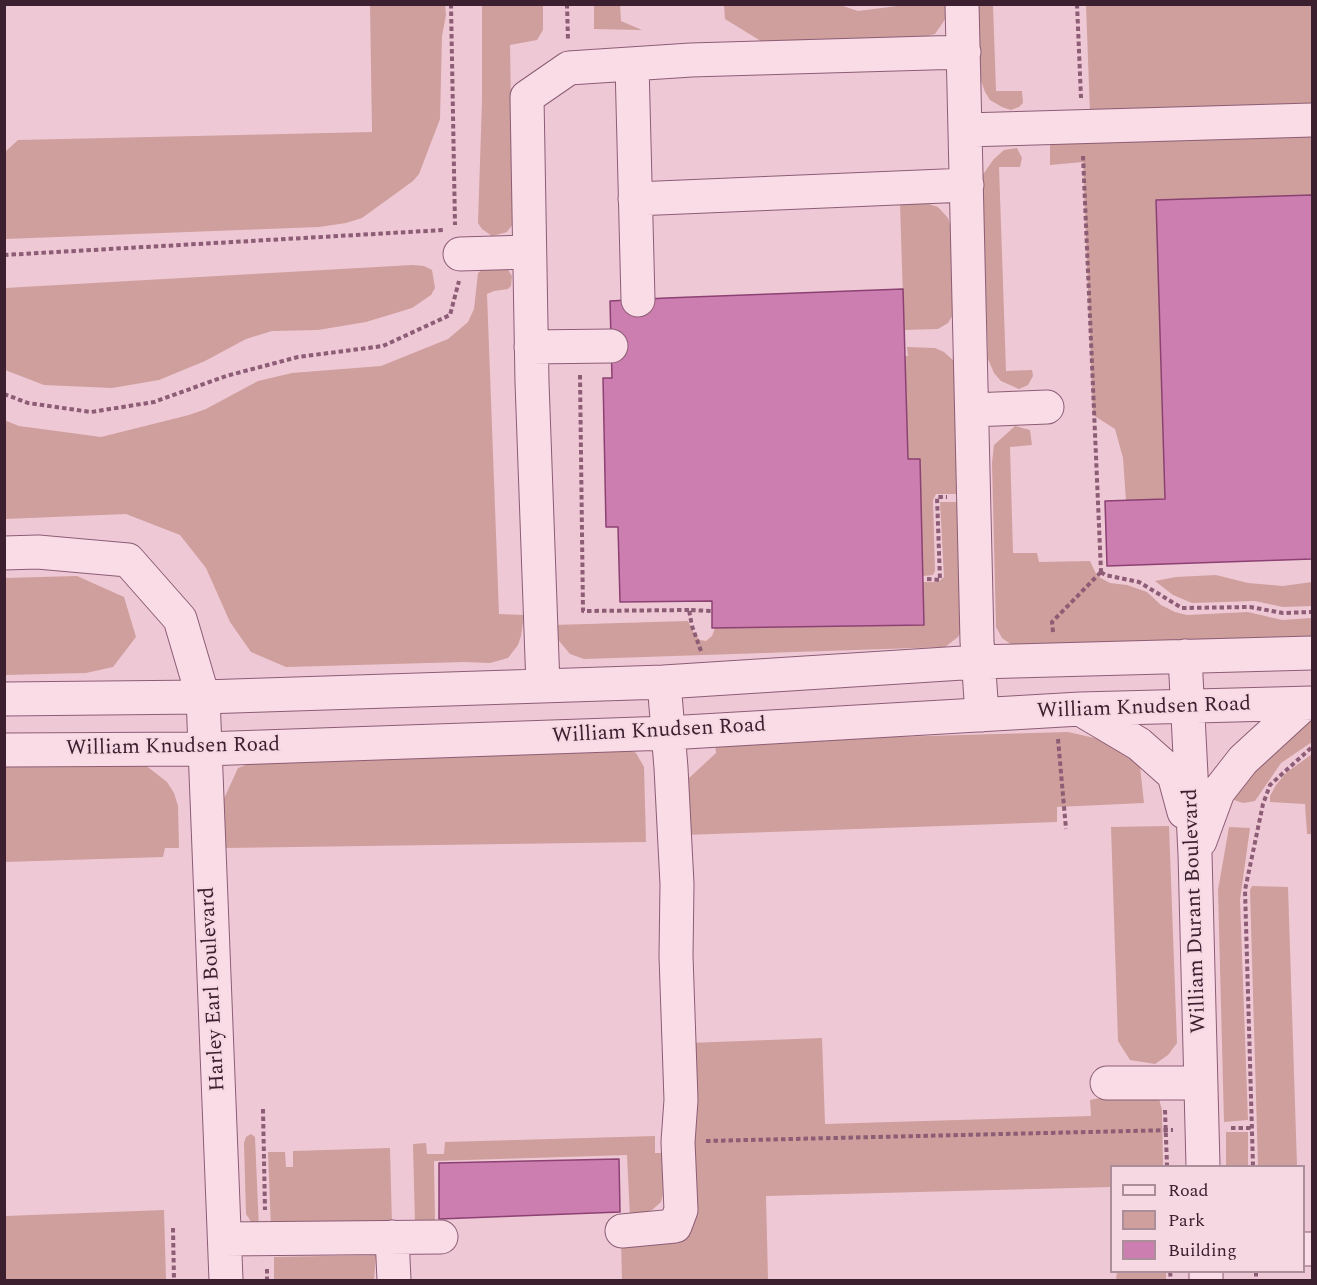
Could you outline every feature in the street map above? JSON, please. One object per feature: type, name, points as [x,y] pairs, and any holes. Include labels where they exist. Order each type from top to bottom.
[{"type":"lane","points":[[962,4],[978,662],[982,715]]},
{"type":"lane","points":[[543,686],[531,347],[527,97],[569,68],[703,60],[964,52]]},
{"type":"lane","points":[[632,64],[638,300]]},
{"type":"lane","points":[[966,130],[1312,120]]},
{"type":"lane","points":[[635,199],[967,185]]},
{"type":"lane","points":[[458,241],[529,252]]},
{"type":"lane","points":[[531,347],[611,346]]},
{"type":"lane","points":[[972,410],[1047,407]]},
{"type":"lane","name":"Harley Earl Boulevard","points":[[4,553],[38,552],[128,560],[180,619],[203,697],[226,1281]]},
{"type":"lane","points":[[4,699],[203,697],[664,682],[978,662],[1312,653]]},
{"type":"lane","name":"William Durant Boulevard","points":[[1185,656],[1195,854],[1203,1165]]},
{"type":"lane","points":[[621,1231],[675,1226],[681,1210],[678,1142],[681,1100],[676,884],[671,768],[664,682]]},
{"type":"lane","points":[[1195,854],[1218,792],[1224,784],[1243,760],[1308,704]]},
{"type":"lane","name":"William Knudsen Road","points":[[4,750],[204,749],[668,733],[1080,709],[1308,704]]},
{"type":"lane","points":[[1080,709],[1139,744],[1174,775],[1195,854]]},
{"type":"lane","points":[[1107,1083],[1200,1083]]},
{"type":"lane","points":[[225,1239],[441,1237]]},
{"type":"lane","points":[[392,1238],[394,1281]]},
{"type":"path","points":[[4,394],[28,404],[91,412],[154,402],[226,376],[298,357],[383,346],[450,315],[462,270],[458,241],[451,4]]},
{"type":"path","points":[[1053,633],[1052,622],[1101,572],[1077,4]]},
{"type":"path","points":[[4,255],[458,241]]},
{"type":"path","points":[[580,368],[583,611],[712,611]]},
{"type":"path","points":[[1101,572],[1105,575],[1139,582],[1182,608],[1250,607],[1284,614],[1312,612]]},
{"type":"path","points":[[689,610],[702,656]]},
{"type":"path","points":[[1058,733],[1066,829]]},
{"type":"path","points":[[1252,1165],[1245,890],[1263,804],[1270,785],[1312,747]]},
{"type":"path","points":[[1161,1083],[1165,1103],[1167,1165]]},
{"type":"path","points":[[264,1109],[267,1281]]},
{"type":"path","points":[[678,1142],[1251,1128]]},
{"type":"path","points":[[173,1228],[174,1281]]},
{"type":"green space","points":[[620,4],[621,21],[642,30],[594,29],[594,5]]},
{"type":"green space","points":[[370,5],[445,5],[446,15],[442,36],[440,119],[419,174],[413,181],[362,218],[319,227],[5,239],[5,152],[18,140],[372,132]]},
{"type":"green space","points":[[482,5],[543,5],[543,30],[537,40],[510,45],[513,224],[507,232],[492,236],[478,223]]},
{"type":"green space","points":[[724,5],[840,5],[858,11],[905,5],[945,5],[946,18],[935,34],[919,38],[764,43],[725,19]]},
{"type":"green space","points":[[977,5],[993,5],[996,91],[1022,91],[1023,103],[1011,110],[990,100],[979,75]]},
{"type":"green space","points":[[1086,5],[1312,5],[1312,105],[1090,113]]},
{"type":"green space","points":[[1312,133],[1312,195],[1156,201],[1165,499],[1126,501],[1123,458],[1115,429],[1093,415],[1083,162],[1050,165],[1050,142]]},
{"type":"green space","points":[[1017,148],[1022,158],[1020,167],[999,167],[1006,371],[1032,370],[1033,376],[1028,385],[1019,389],[1001,381],[994,373],[988,359],[982,176],[993,160],[1004,150]]},
{"type":"green space","points":[[900,203],[925,203],[938,207],[948,218],[952,231],[954,313],[948,323],[938,329],[904,330]]},
{"type":"green space","points":[[424,266],[432,270],[435,288],[431,295],[412,308],[366,322],[318,330],[272,331],[246,339],[205,361],[159,380],[112,388],[44,385],[5,370],[5,288]]},
{"type":"green space","points":[[485,267],[507,268],[512,276],[511,286],[508,289],[487,294],[499,614],[524,615],[518,645],[508,658],[490,663],[286,667],[251,652],[230,622],[206,568],[180,535],[126,514],[5,519],[4,420],[19,426],[101,437],[206,409],[258,381],[292,373],[381,366],[448,339],[468,322],[474,309],[478,273]]},
{"type":"green space","points":[[907,347],[935,348],[954,361],[960,494],[936,494],[933,500],[935,571],[933,575],[923,576],[908,459],[905,356],[908,356]]},
{"type":"green space","points":[[1015,426],[1030,430],[1032,445],[1010,447],[1013,553],[1037,553],[1039,562],[1090,561],[1097,576],[1110,583],[1127,585],[1147,592],[1161,605],[1187,615],[1248,612],[1282,620],[1312,618],[1312,636],[1012,645],[1002,638],[996,627],[992,463],[994,445]]},
{"type":"green space","points":[[940,502],[960,502],[962,629],[958,637],[945,647],[584,659],[570,654],[555,636],[553,625],[688,621],[695,635],[700,640],[706,641],[712,636],[715,628],[924,625],[923,582],[938,582],[944,577]]},
{"type":"green space","points":[[1216,575],[1248,583],[1283,586],[1312,582],[1312,606],[1283,607],[1255,601],[1192,603],[1173,595],[1155,581],[1176,577]]},
{"type":"green space","points":[[77,576],[124,597],[136,637],[113,667],[86,673],[5,675],[5,578]]},
{"type":"green space","points":[[1312,721],[1312,742],[1281,763],[1255,801],[1243,803],[1234,800],[1238,788],[1295,728]]},
{"type":"green space","points":[[1068,732],[1117,743],[1140,767],[1144,803],[1057,807],[1057,822],[684,835],[689,778],[716,753],[715,742]]},
{"type":"green space","points":[[621,745],[636,753],[644,767],[646,842],[224,848],[222,803],[238,768],[259,760]]},
{"type":"green space","points":[[1312,754],[1312,834],[1307,834],[1305,804],[1270,802],[1270,796],[1286,773]]},
{"type":"green space","points":[[5,760],[144,764],[167,782],[174,793],[178,806],[179,848],[165,848],[163,857],[5,862]]},
{"type":"green space","points":[[1169,826],[1177,1043],[1168,1055],[1155,1064],[1130,1060],[1118,1041],[1111,827]]},
{"type":"green space","points":[[1229,827],[1250,828],[1240,900],[1248,1120],[1224,1122],[1218,890]]},
{"type":"green space","points":[[1252,886],[1288,887],[1297,1165],[1258,1165],[1250,890]]},
{"type":"green space","points":[[822,1038],[825,1124],[1091,1116],[1090,1100],[1120,1094],[1158,1095],[1162,1110],[1163,1165],[1110,1165],[1110,1187],[766,1196],[768,1280],[622,1280],[621,1239],[690,1235],[685,1117],[689,1043]]},
{"type":"green space","points":[[1226,1132],[1248,1132],[1248,1165],[1226,1165]]},
{"type":"green space","points":[[251,1134],[255,1137],[259,1230],[255,1228],[246,1214],[244,1143],[246,1137]]},
{"type":"green space","points":[[655,1136],[655,1153],[662,1153],[663,1194],[661,1202],[652,1210],[630,1217],[627,1155],[434,1161],[435,1223],[415,1224],[413,1144],[426,1143],[427,1154],[444,1154],[445,1142]]},
{"type":"green space","points":[[390,1148],[392,1225],[271,1229],[268,1152],[285,1152],[286,1167],[293,1167],[293,1151]]},
{"type":"green space","points":[[164,1210],[166,1280],[5,1280],[5,1216]]},
{"type":"green space","points":[[376,1255],[374,1280],[274,1280],[274,1257]]},
{"type":"green space","points":[[1117,1273],[1166,1273],[1166,1280],[1116,1280]]},
{"type":"building","points":[[1312,195],[1312,559],[1107,566],[1105,501],[1165,499],[1156,200]]},
{"type":"building","points":[[903,289],[908,459],[920,459],[924,625],[712,628],[712,601],[620,602],[618,527],[606,527],[603,378],[612,378],[610,301]]},
{"type":"building","points":[[619,1159],[620,1212],[439,1219],[439,1163]]}]
